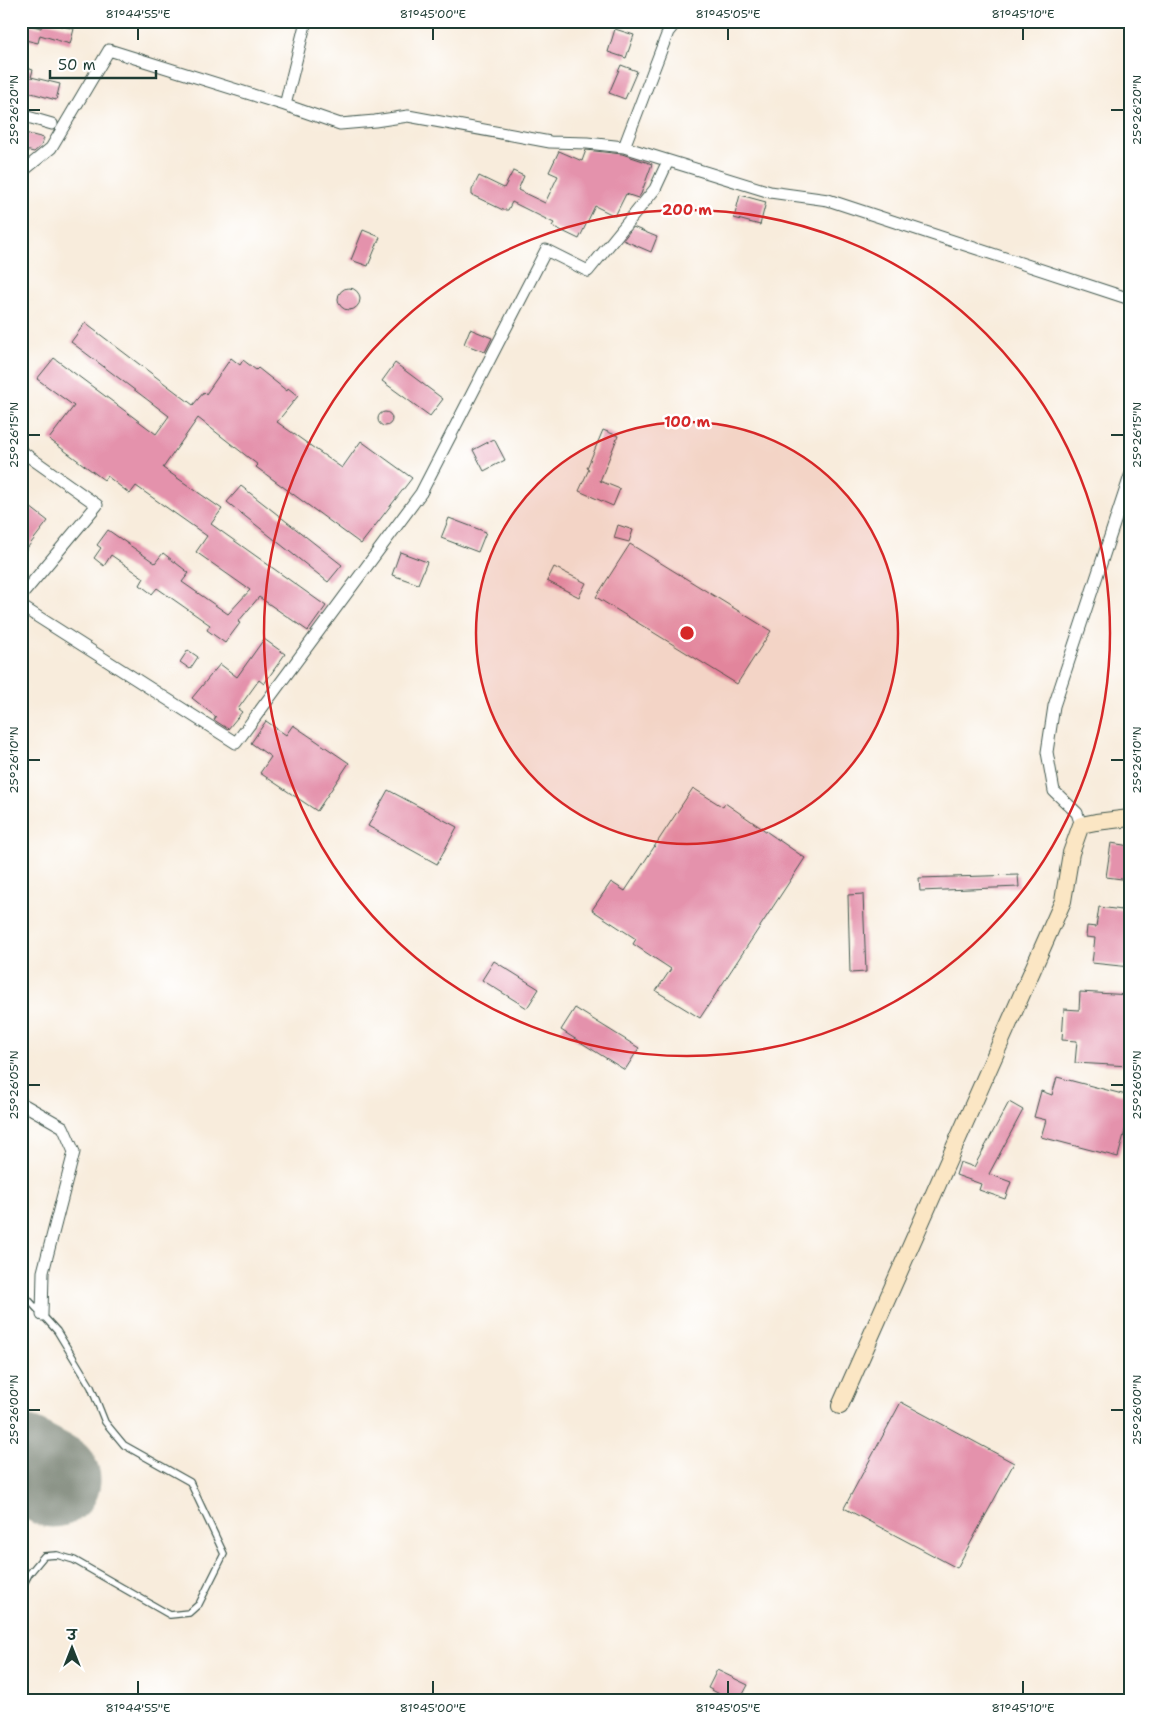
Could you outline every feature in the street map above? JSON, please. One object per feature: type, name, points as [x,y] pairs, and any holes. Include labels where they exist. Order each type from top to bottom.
[{"type":"street","points":[[285,105],[306,21]]},
{"type":"street","points":[[624,147],[668,32],[678,21]]},
{"type":"street","points":[[21,170],[51,148],[109,50],[340,124],[408,116],[550,142],[624,147],[770,192],[828,200],[1130,299]]},
{"type":"street","points":[[21,115],[52,124]]},
{"type":"street","points":[[21,606],[236,743],[422,493],[546,250],[588,271],[655,190],[668,161]]},
{"type":"street","points":[[21,451],[96,505],[21,596]]},
{"type":"street","points":[[840,1406],[1064,901],[1071,854],[1081,825],[1077,813],[1054,790],[1047,752],[1054,706],[1130,476]]},
{"type":"street","points":[[1081,825],[1130,818]]},
{"type":"street","points":[[21,1103],[63,1127],[74,1152],[43,1272],[42,1315]]},
{"type":"lane","points":[[21,1295],[57,1331],[91,1387],[105,1422],[124,1445],[190,1482],[224,1554],[199,1604],[189,1613],[170,1615],[74,1560],[57,1555],[44,1556],[29,1574],[21,1589]]},
{"type":"building","points":[[43,21],[74,29],[70,44],[40,35],[38,43],[21,39],[21,23],[41,28]]},
{"type":"building","points":[[615,29],[634,35],[626,58],[608,52]]},
{"type":"building","points":[[621,65],[637,71],[625,99],[609,93]]},
{"type":"building","points":[[21,66],[33,70],[31,77],[60,84],[56,100],[28,92],[28,87],[24,100],[21,100]]},
{"type":"building","points":[[21,132],[44,138],[41,146],[34,152],[21,149]]},
{"type":"building","points":[[586,150],[622,154],[652,164],[638,198],[626,194],[615,216],[595,206],[579,239],[552,226],[554,223],[512,202],[508,210],[503,210],[472,195],[472,190],[479,176],[504,188],[513,171],[524,176],[518,190],[545,203],[558,176],[549,172],[559,151],[582,161]]},
{"type":"building","points":[[740,195],[766,202],[760,225],[734,218]]},
{"type":"building","points":[[633,227],[657,237],[651,252],[623,240]]},
{"type":"building","points":[[363,230],[380,237],[368,266],[351,260]]},
{"type":"building","points":[[349,288],[357,291],[360,299],[357,307],[349,310],[341,307],[338,299],[341,291]]},
{"type":"building","points":[[85,323],[193,405],[204,392],[206,394],[231,358],[240,365],[243,360],[256,370],[258,368],[287,391],[288,388],[298,396],[277,422],[342,468],[361,441],[412,478],[361,544],[256,467],[258,465],[198,418],[163,468],[222,509],[211,524],[326,606],[308,631],[259,597],[238,622],[240,623],[225,643],[207,630],[210,625],[157,588],[152,594],[140,585],[144,578],[111,555],[104,566],[94,558],[101,548],[97,545],[108,530],[155,563],[163,553],[189,573],[182,582],[228,614],[250,590],[196,552],[207,536],[136,486],[130,494],[107,476],[104,480],[49,439],[74,406],[37,379],[54,358],[156,434],[169,416],[71,342]]},
{"type":"building","points":[[470,329],[492,338],[485,352],[464,344]]},
{"type":"building","points":[[395,363],[443,399],[430,416],[382,381]]},
{"type":"building","points":[[382,412],[388,412],[392,419],[388,426],[382,426],[378,422],[378,416]]},
{"type":"building","points":[[603,430],[618,436],[600,481],[620,489],[613,506],[579,491]]},
{"type":"building","points":[[494,439],[505,460],[484,471],[473,450]]},
{"type":"building","points":[[241,486],[342,565],[328,582],[227,502]]},
{"type":"building","points":[[21,500],[48,521],[21,556]]},
{"type":"building","points":[[449,518],[486,532],[478,552],[441,538]]},
{"type":"building","points":[[618,525],[633,530],[629,542],[614,538]]},
{"type":"building","points":[[630,544],[771,631],[737,684],[596,597]]},
{"type":"building","points":[[400,552],[427,562],[418,584],[392,575]]},
{"type":"building","points":[[554,567],[586,583],[579,597],[547,581]]},
{"type":"building","points":[[264,639],[285,654],[264,684],[259,680],[238,709],[242,712],[228,729],[214,720],[216,717],[192,698],[220,664],[237,677]]},
{"type":"building","points":[[188,650],[198,657],[190,669],[180,662]]},
{"type":"building","points":[[266,721],[286,735],[293,725],[349,763],[317,811],[260,773],[271,757],[251,743]]},
{"type":"building","points":[[693,788],[723,807],[725,803],[805,858],[700,1018],[656,991],[671,969],[633,944],[636,939],[592,910],[611,882],[625,891]]},
{"type":"building","points":[[388,790],[457,827],[437,864],[368,826]]},
{"type":"building","points":[[1111,843],[1130,846],[1130,880],[1106,877]]},
{"type":"building","points":[[1018,875],[1019,887],[920,891],[919,878]]},
{"type":"building","points":[[863,894],[866,972],[850,973],[848,895]]},
{"type":"building","points":[[1099,907],[1130,911],[1130,967],[1092,963],[1095,938],[1086,937],[1087,926],[1096,927]]},
{"type":"building","points":[[494,961],[539,989],[527,1008],[482,980]]},
{"type":"building","points":[[1080,992],[1130,995],[1130,1066],[1075,1063],[1077,1041],[1062,1040],[1064,1009],[1079,1010]]},
{"type":"building","points":[[575,1008],[639,1048],[625,1070],[561,1030]]},
{"type":"building","points":[[1057,1077],[1130,1096],[1130,1112],[1118,1157],[1041,1137],[1046,1120],[1034,1117],[1041,1091],[1052,1095]]},
{"type":"building","points":[[1009,1102],[1023,1110],[989,1174],[1011,1182],[1005,1199],[979,1190],[981,1184],[956,1175],[960,1162],[974,1167]]},
{"type":"building","points":[[901,1402],[1014,1463],[957,1568],[844,1508]]},
{"type":"building","points":[[717,1670],[748,1685],[740,1700],[731,1700],[708,1688]]},
{"type":"runway","points":[[21,1463],[53,1480]]}]
